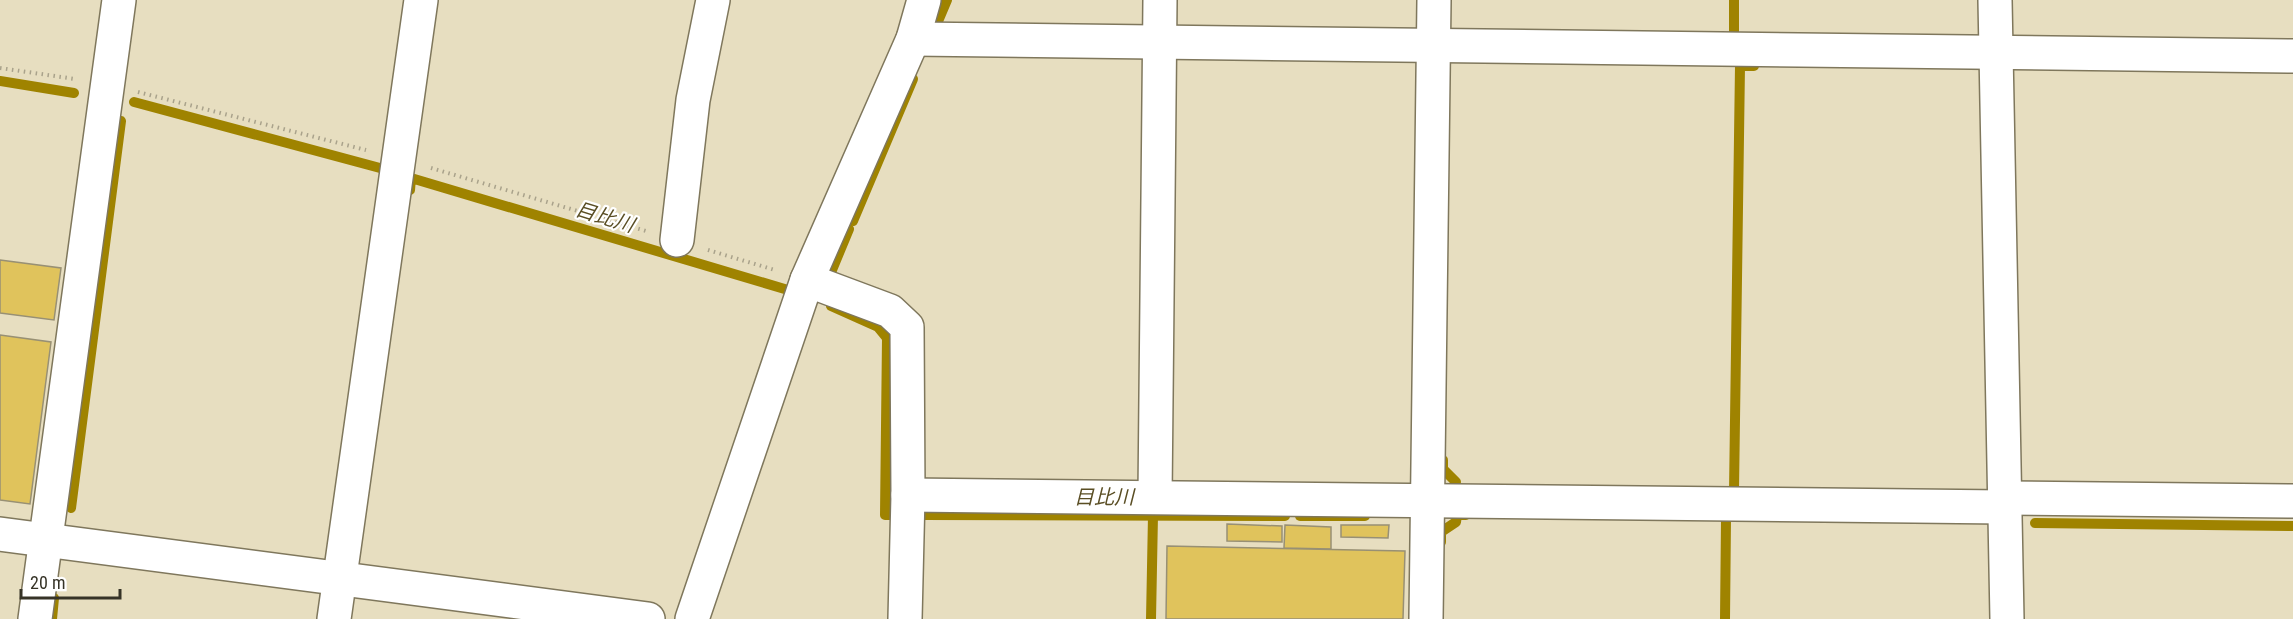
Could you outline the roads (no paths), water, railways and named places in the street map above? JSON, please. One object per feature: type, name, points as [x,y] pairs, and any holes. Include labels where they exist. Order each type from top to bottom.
[{"type":"street","points":[[35,619],[118,0]]},
{"type":"street","points":[[334,619],[422,0]]},
{"type":"street","points":[[677,240],[693,100],[713,0]]},
{"type":"street","points":[[692,619],[807,280],[913,39],[924,0]]},
{"type":"street","points":[[1155,497],[1160,0]]},
{"type":"street","points":[[1426,619],[1434,0]]},
{"type":"street","points":[[1995,0],[2007,619]]},
{"type":"street","points":[[913,39],[2293,56]]},
{"type":"street","points":[[807,280],[890,311],[907,327],[908,495],[905,619]]},
{"type":"street","points":[[908,495],[1427,500],[2293,501]]},
{"type":"street","points":[[0,534],[648,619]]},
{"type":"waterway","points":[[936,26],[947,0]]},
{"type":"waterway","points":[[1734,0],[1734,37]]},
{"type":"waterway","points":[[1734,491],[1740,66],[1754,66]]},
{"type":"waterway","points":[[853,221],[913,79]]},
{"type":"waterway","name":"目比川","points":[[0,81],[74,93]]},
{"type":"waterway","name":"目比川","points":[[134,102],[380,168]]},
{"type":"waterway","points":[[71,508],[121,121]]},
{"type":"waterway","name":"目比川","points":[[410,190],[411,178],[788,290]]},
{"type":"waterway","points":[[832,270],[849,229]]},
{"type":"waterway","name":"目比川","points":[[831,306],[878,327],[887,338],[885,515],[894,515]]},
{"type":"waterway","points":[[1443,460],[1443,469],[1456,482]]},
{"type":"waterway","name":"目比川","points":[[923,515],[1285,516]]},
{"type":"waterway","points":[[1151,619],[1153,515]]},
{"type":"waterway","points":[[1441,542],[1441,532],[1456,522],[1457,515],[1466,515]]},
{"type":"waterway","name":"目比川","points":[[1300,516],[1365,516]]},
{"type":"waterway","points":[[1725,619],[1726,519]]},
{"type":"waterway","points":[[2035,523],[2293,526]]},
{"type":"waterway","points":[[52,619],[54,598]]}]
